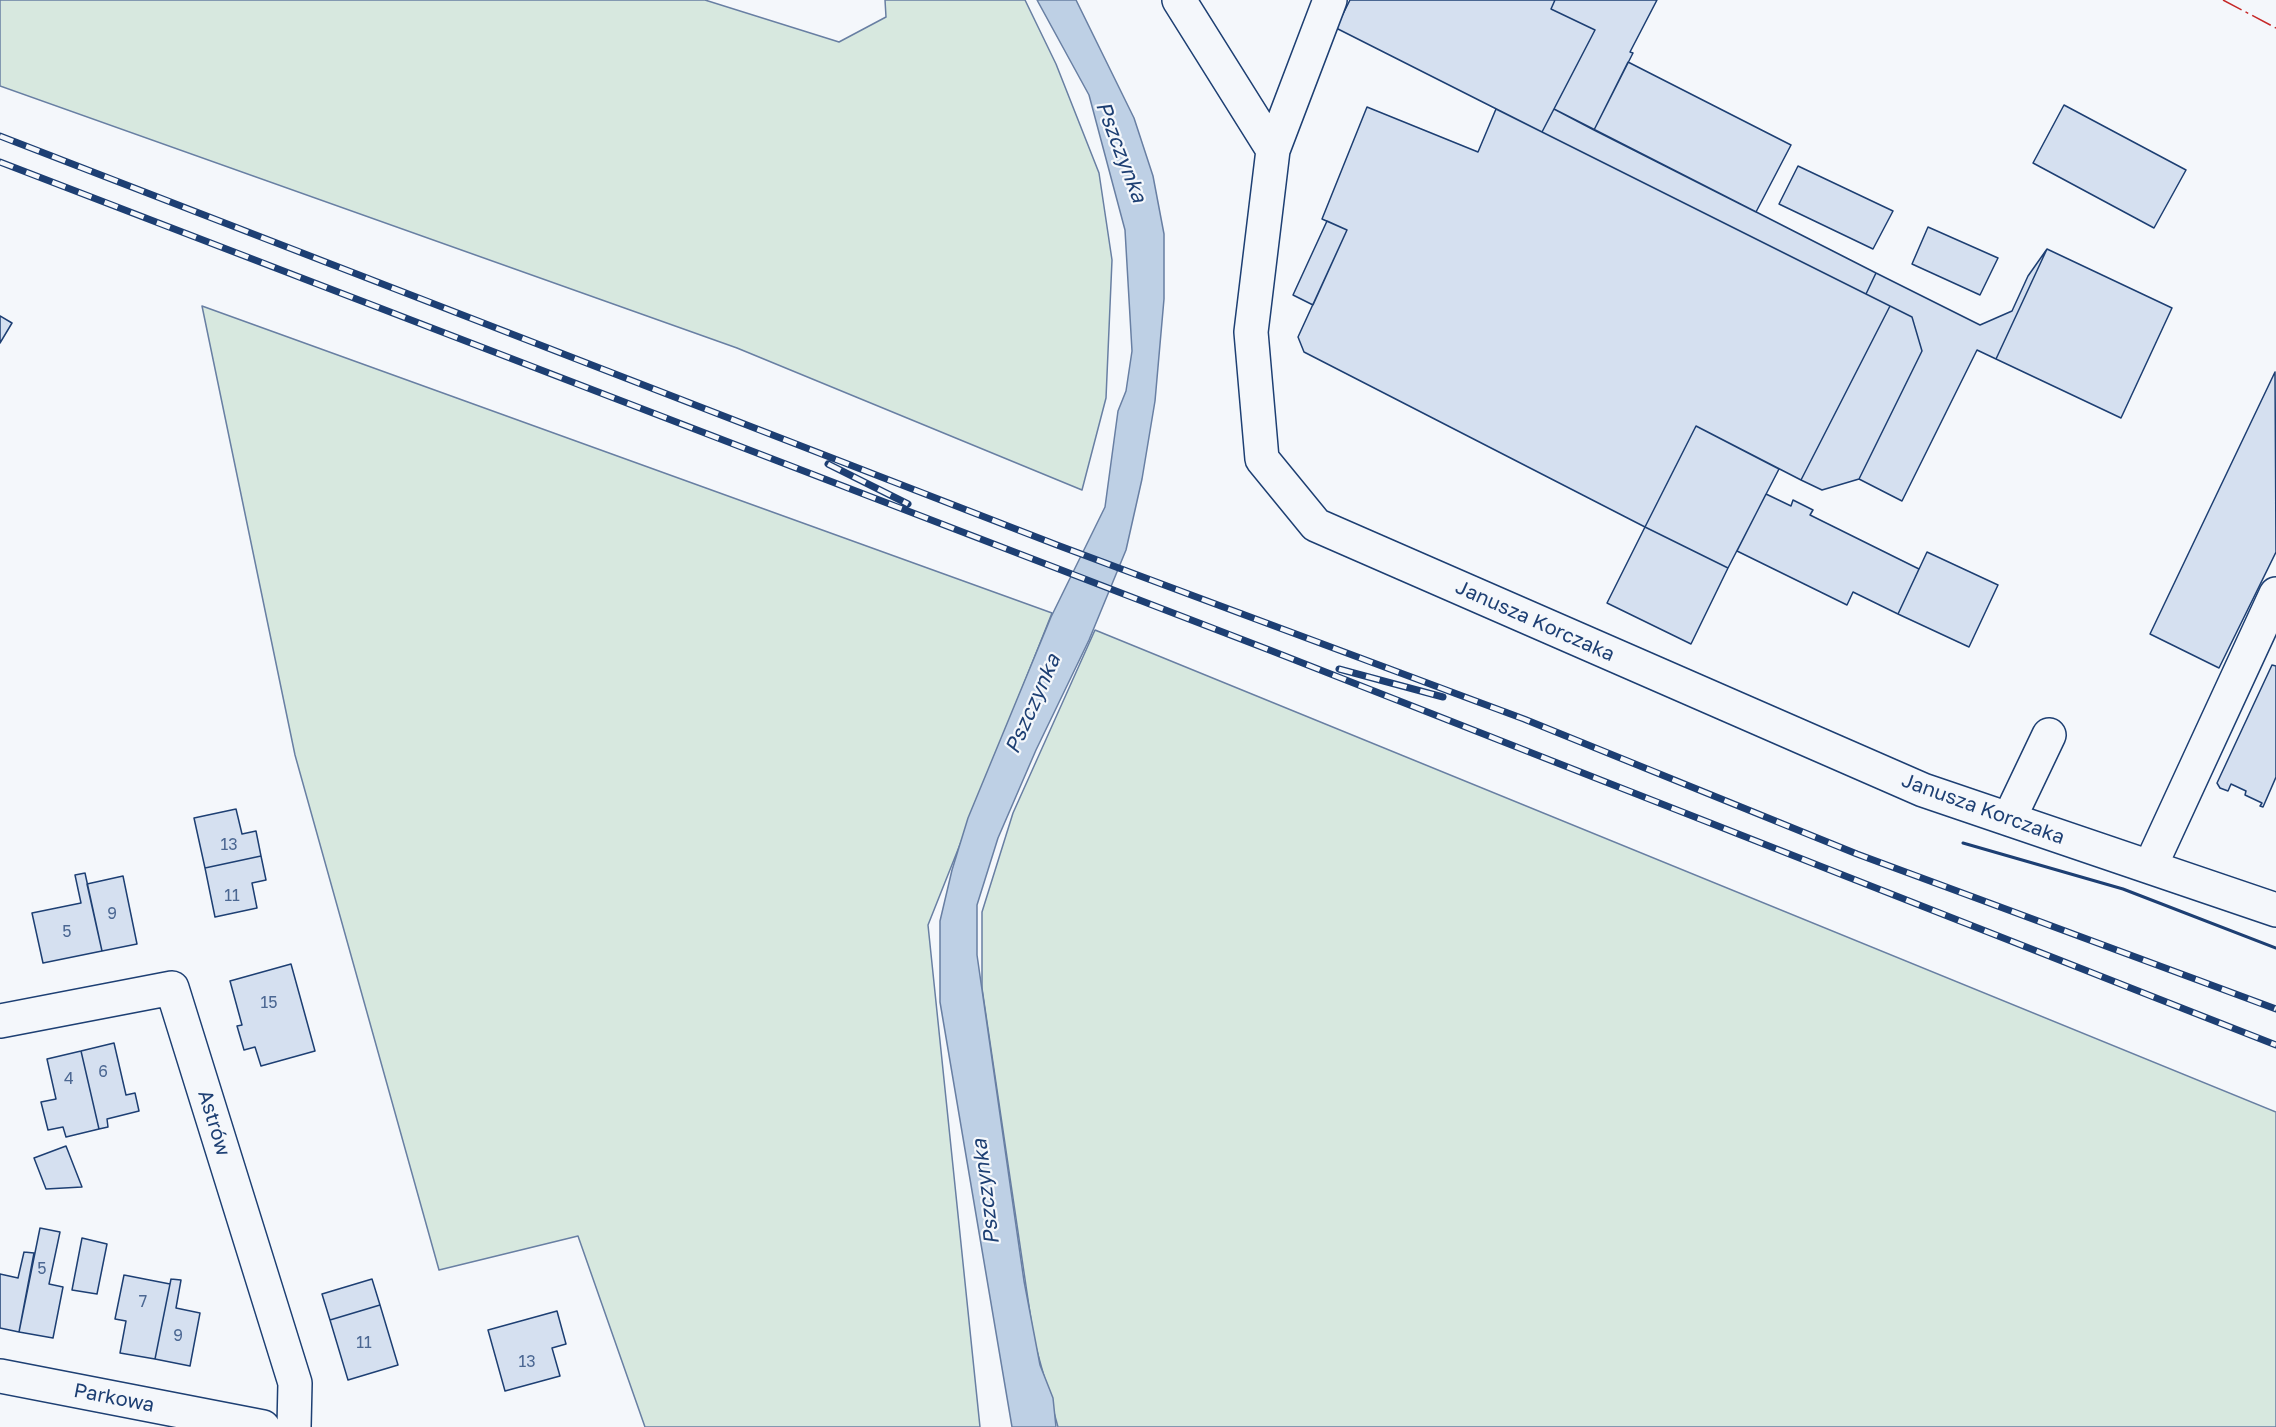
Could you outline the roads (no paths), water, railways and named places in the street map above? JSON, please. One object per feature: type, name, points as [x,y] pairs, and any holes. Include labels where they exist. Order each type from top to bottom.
[{"type":"street","points":[[1179,0],[1273,150]]},
{"type":"street","name":"Janusza Korczaka","points":[[1330,0],[1273,150],[1251,332],[1262,459],[1316,525],[1923,790],[2276,910]]},
{"type":"street","points":[[2150,867],[2276,594]]},
{"type":"street","points":[[2008,819],[2049,735]]},
{"type":"street","name":"Astrów","points":[[0,1021],[172,988],[295,1383],[294,1427]]},
{"type":"street","name":"Parkowa","points":[[0,1376],[263,1427]]},
{"type":"water","name":"Pszczynka","points":[[1037,0],[1076,0],[1134,118],[1153,176],[1164,234],[1164,299],[1155,401],[1142,479],[1126,550],[1089,640],[1036,750],[998,838],[977,905],[977,955],[1024,1281],[1040,1365],[1053,1398],[1056,1427],[1012,1427],[940,1002],[940,921],[968,818],[1051,617],[1105,507],[1118,411],[1126,391],[1132,351],[1125,230],[1089,95]]},
{"type":"railway","points":[[0,136],[1057,545],[1524,719],[1857,854],[2276,1009]]},
{"type":"railway","points":[[0,162],[1272,651],[2276,1045]]},
{"type":"railway","points":[[828,464],[908,504]]},
{"type":"railway","points":[[1339,669],[1443,697]]}]
